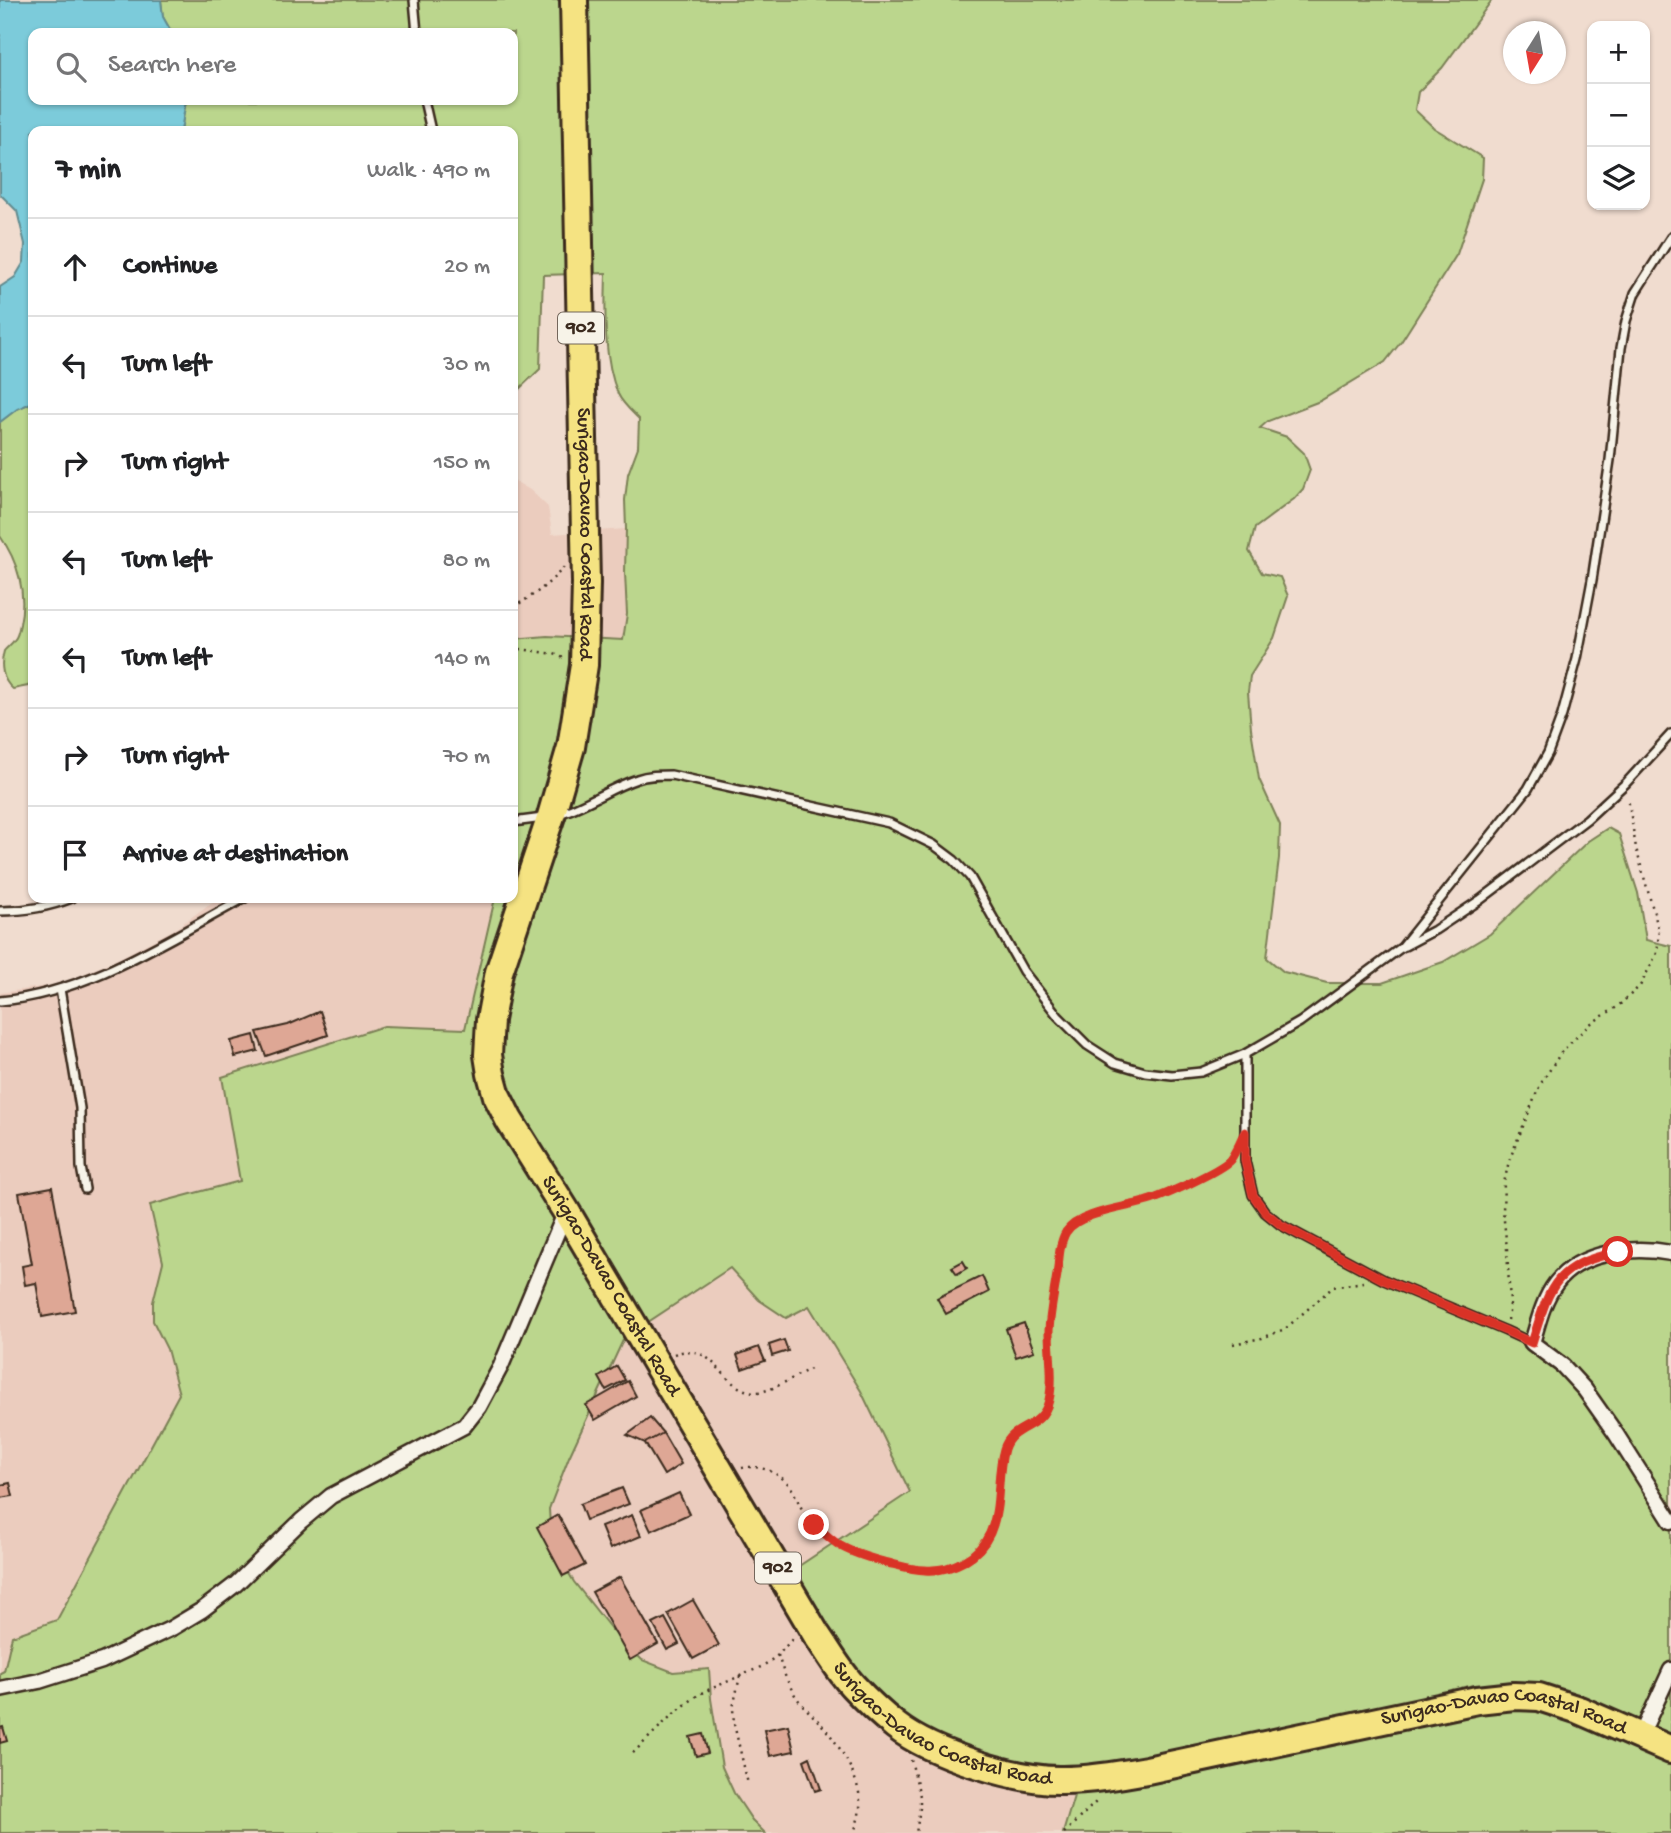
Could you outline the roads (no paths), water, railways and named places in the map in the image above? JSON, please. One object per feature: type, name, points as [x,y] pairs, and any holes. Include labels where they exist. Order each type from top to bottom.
[{"type":"highway","name":"Surigao-Davao Coastal Road","points":[[574,0],[586,583],[584,665],[571,747],[499,972],[490,1020],[488,1055],[497,1096],[509,1120],[657,1362],[813,1628],[851,1684],[898,1727],[943,1751],[994,1769],[1032,1778],[1061,1780],[1120,1775],[1466,1702],[1514,1696],[1539,1697],[1560,1703],[1671,1750]]},
{"type":"street","points":[[0,1689],[39,1681],[102,1661],[172,1628],[236,1584],[331,1496],[464,1426],[479,1407],[501,1366],[566,1211]]},
{"type":"street","points":[[1671,1253],[1618,1252],[1598,1256],[1567,1270],[1545,1301],[1532,1343],[1563,1366],[1585,1390],[1671,1521]]},
{"type":"street","points":[[1640,1737],[1671,1670]]},
{"type":"lane","points":[[414,0],[416,28]]},
{"type":"lane","points":[[425,105],[430,126]]},
{"type":"lane","points":[[1402,947],[1528,789],[1548,753],[1562,715],[1577,659],[1592,580],[1610,460],[1626,321],[1635,293],[1671,237]]},
{"type":"lane","points":[[518,821],[573,809],[637,779],[653,775],[671,775],[889,823],[934,845],[970,877],[1023,971],[1058,1016],[1087,1045],[1115,1063],[1145,1072],[1172,1075],[1201,1072],[1245,1054],[1300,1022],[1402,947],[1435,930],[1480,900],[1587,819],[1626,783],[1671,734]]},
{"type":"lane","points":[[0,911],[15,911],[55,903]]},
{"type":"lane","points":[[0,1001],[60,989],[108,971],[236,903]]},
{"type":"lane","points":[[60,989],[80,1108],[81,1167],[85,1189]]},
{"type":"lane","points":[[1245,1054],[1245,1161],[1253,1195],[1265,1212],[1281,1225],[1384,1280],[1532,1343]]},
{"type":"water","points":[[0,0],[161,0],[163,17],[169,28],[28,28],[28,105],[185,105],[182,126],[28,126],[28,404],[0,422],[0,287],[15,277],[24,262],[25,244],[17,211],[0,194]]}]
